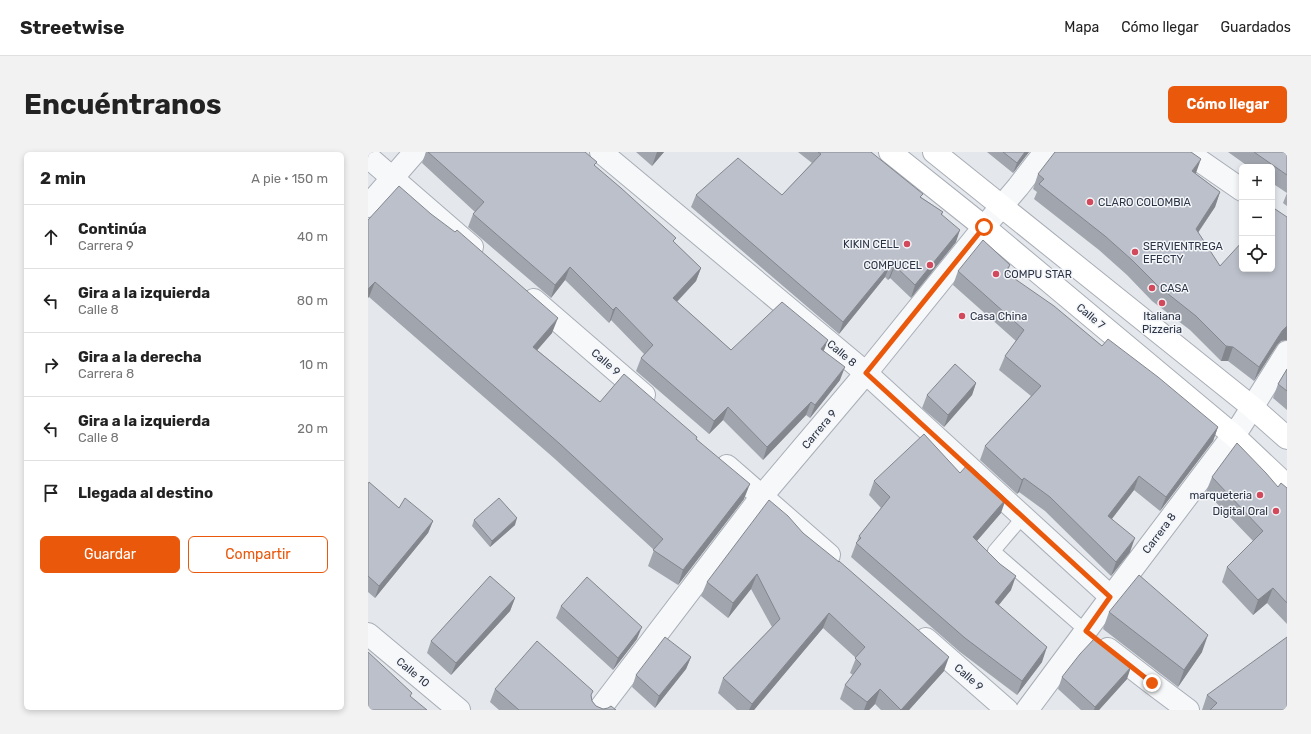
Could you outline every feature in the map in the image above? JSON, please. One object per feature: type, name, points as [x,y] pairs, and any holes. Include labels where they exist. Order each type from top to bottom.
[{"type":"street","points":[[368,206],[415,152]]},
{"type":"street","name":"Calle 8","points":[[601,152],[866,373],[1110,597]]},
{"type":"street","name":"Calle 7","points":[[890,152],[984,227],[1233,435],[1287,486]]},
{"type":"street","points":[[934,152],[1252,407],[1287,438]]},
{"type":"street","name":"Carrera 9","points":[[599,710],[762,496],[866,373],[1045,152]]},
{"type":"street","points":[[1187,152],[1239,188]]},
{"type":"street","points":[[368,157],[489,262]]},
{"type":"street","name":"Calle 9","points":[[520,288],[659,408]]},
{"type":"street","name":"Carrera 8","points":[[1027,710],[1110,597],[1233,435],[1287,352]]},
{"type":"street","points":[[713,455],[845,569]]},
{"type":"street","name":"Calle 9","points":[[911,627],[1007,710]]},
{"type":"street","points":[[1086,631],[1188,710]]},
{"type":"street","name":"Calle 10","points":[[368,634],[459,710]]},
{"type":"lane","points":[[1023,517],[994,551],[1086,631]]},
{"type":"building","points":[[428,152],[585,152],[597,162],[594,165],[676,238],[673,241],[701,268],[673,298],[731,350],[782,302],[828,340],[821,349],[845,367],[815,405],[811,402],[767,447],[728,407],[714,421],[641,358],[653,345],[616,307],[613,310],[570,267],[555,285],[473,214],[484,202]]},
{"type":"building","points":[[818,152],[871,152],[923,194],[920,197],[943,212],[941,214],[960,230],[915,285],[895,266],[893,268],[890,265],[843,322],[696,195],[738,158],[782,195],[821,154]]},
{"type":"building","points":[[1003,152],[1025,152],[1017,163]]},
{"type":"building","points":[[1055,152],[1191,152],[1201,159],[1192,171],[1220,192],[1196,229],[1220,266],[1239,245],[1239,272],[1275,272],[1275,209],[1287,217],[1287,326],[1282,331],[1259,367],[1233,347],[1226,346],[1196,316],[1158,286],[1105,236],[1039,184],[1044,179],[1038,174]]},
{"type":"building","points":[[1254,152],[1287,152],[1287,175],[1275,167],[1275,164],[1271,164]]},
{"type":"building","points":[[399,186],[431,214],[455,232],[457,230],[558,318],[533,347],[600,402],[624,374],[697,437],[696,439],[750,484],[683,570],[653,550],[663,539],[560,444],[375,282],[368,289],[368,220]]},
{"type":"building","points":[[983,240],[1010,265],[1005,272],[1054,306],[1102,346],[1108,339],[1158,377],[1218,427],[1166,497],[1139,476],[1108,516],[1135,538],[1116,562],[1050,497],[1024,478],[1022,480],[985,446],[1041,386],[1005,356],[1024,330],[958,271]]},
{"type":"building","points":[[955,364],[976,383],[948,415],[927,395]]},
{"type":"building","points":[[1287,369],[1287,391],[1278,384]]},
{"type":"building","points":[[924,434],[960,473],[968,464],[1006,499],[973,537],[1000,564],[1016,576],[995,602],[1047,647],[1022,681],[965,638],[856,543],[861,538],[859,536],[890,497],[874,481]]},
{"type":"building","points":[[1237,443],[1278,487],[1281,483],[1287,488],[1287,603],[1273,588],[1258,600],[1227,567],[1263,531],[1212,477]]},
{"type":"building","points":[[369,482],[399,508],[405,498],[433,521],[379,586],[368,576]]},
{"type":"building","points":[[499,498],[517,518],[492,541],[474,520]]},
{"type":"building","points":[[769,500],[788,516],[803,533],[839,561],[949,657],[901,710],[880,689],[867,702],[845,685],[861,664],[855,658],[865,647],[829,613],[752,704],[723,678],[780,619],[757,574],[733,603],[707,582]]},
{"type":"building","points":[[1139,575],[1208,635],[1184,670],[1109,612]]},
{"type":"building","points":[[490,576],[515,598],[456,663],[431,641]]},
{"type":"building","points":[[587,577],[642,627],[618,658],[561,606]]},
{"type":"building","points":[[665,637],[691,657],[659,696],[636,675]]},
{"type":"building","points":[[1287,637],[1287,710],[1210,710],[1217,703],[1207,695]]},
{"type":"building","points":[[1095,638],[1131,667],[1095,707],[1062,677]]},
{"type":"building","points":[[537,641],[593,691],[591,695],[592,701],[596,706],[603,709],[611,706],[616,710],[519,710],[495,689]]},
{"type":"building","points":[[368,652],[412,693],[410,696],[427,710],[368,710]]},
{"type":"place","name":"CLARO COLOMBIA","points":[[1090,202]]},
{"type":"place","name":"KIKIN CELL","points":[[907,244]]},
{"type":"place","name":"SERVIENTREGA EFECTY","points":[[1135,252]]},
{"type":"place","name":"COMPUCEL","points":[[930,265]]},
{"type":"place","name":"COMPU STAR","points":[[996,274]]},
{"type":"place","name":"CASA","points":[[1152,288]]},
{"type":"place","name":"Italiana Pizzeria","points":[[1162,303]]},
{"type":"place","name":"Casa China","points":[[962,316]]},
{"type":"place","name":"marqueteria","points":[[1260,495]]},
{"type":"place","name":"Digital Oral","points":[[1276,511]]},
{"type":"route","points":[[984,227],[866,373],[1110,597],[1086,631],[1152,683]]}]
